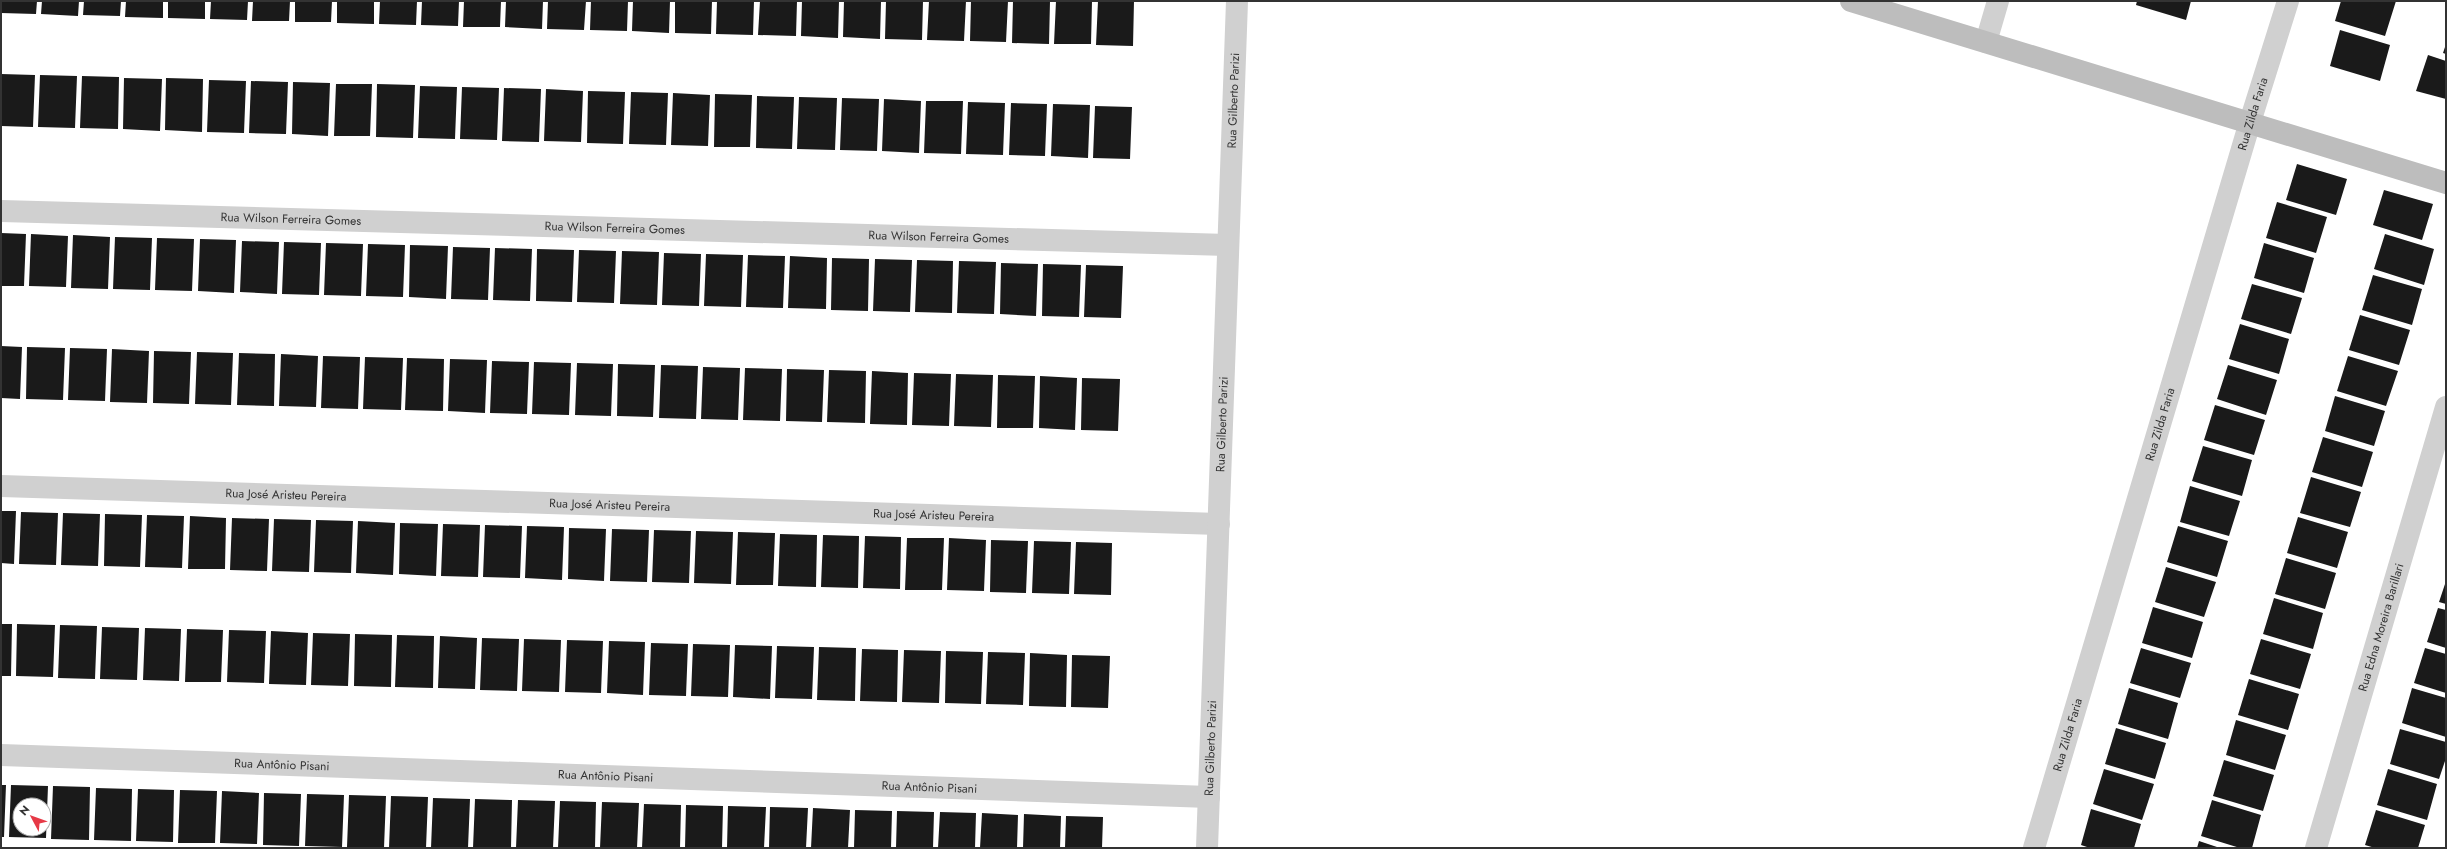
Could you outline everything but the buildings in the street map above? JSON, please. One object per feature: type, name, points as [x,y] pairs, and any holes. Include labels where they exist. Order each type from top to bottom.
[{"type":"street","name":"Rua Gilberto Parizi","points":[[1207,848],[1237,1]]},
{"type":"street","points":[[1851,1],[2446,182]]},
{"type":"street","points":[[1986,42],[1998,1]]},
{"type":"street","name":"Rua Zilda Faria","points":[[2034,848],[2250,122],[2288,1]]},
{"type":"street","name":"Rua Wilson Ferreira Gomes","points":[[1,211],[1228,245]]},
{"type":"street","name":"Rua Edna Moreira Barillari","points":[[2316,848],[2446,407]]},
{"type":"street","name":"Rua José Aristeu Pereira","points":[[1,486],[1219,524]]},
{"type":"street","name":"Rua Antônio Pisani","points":[[1,755],[1209,796]]}]
